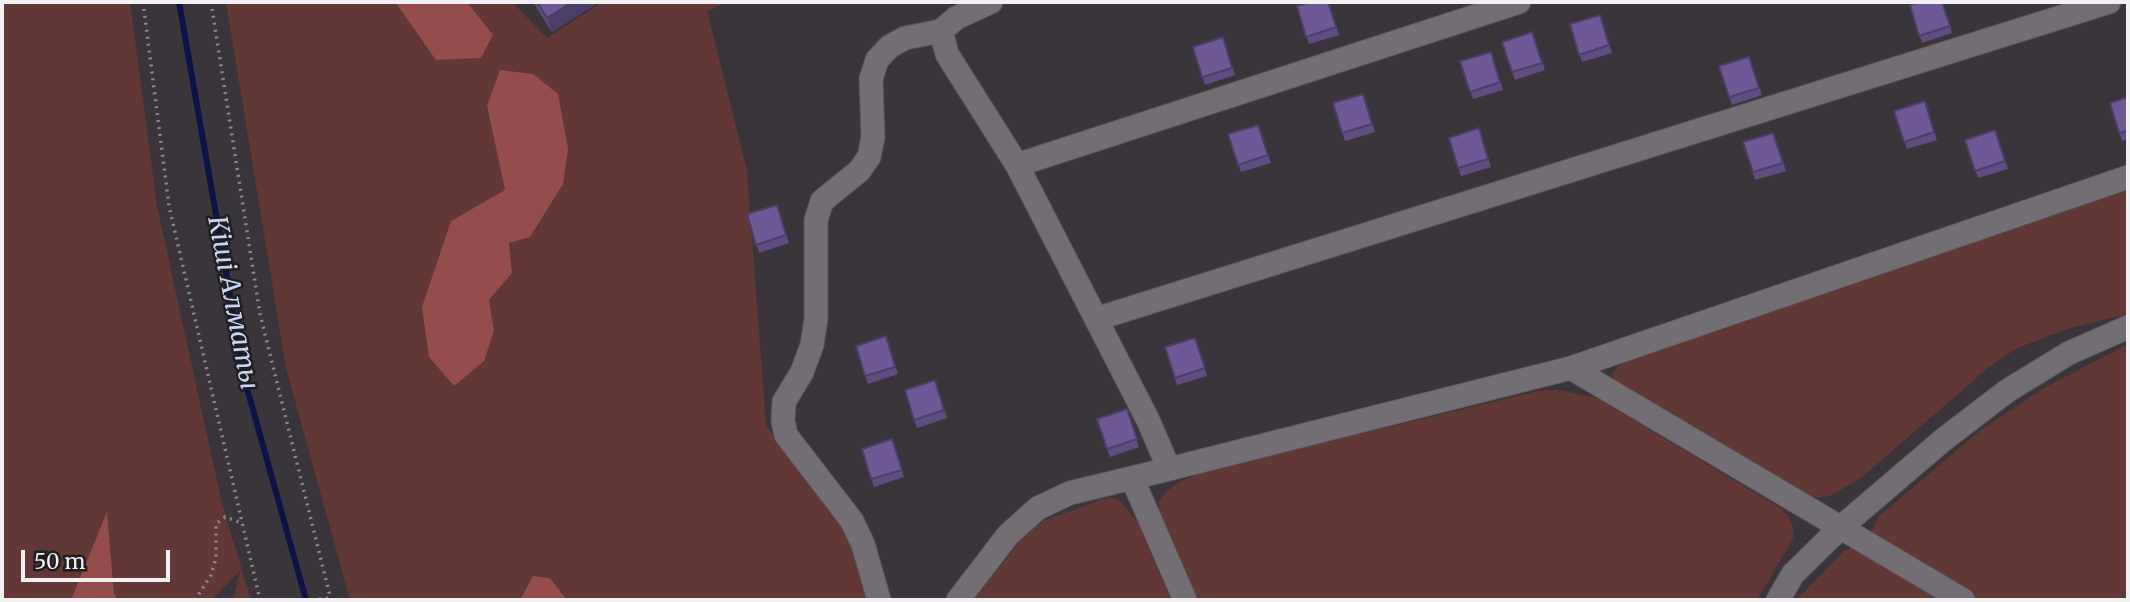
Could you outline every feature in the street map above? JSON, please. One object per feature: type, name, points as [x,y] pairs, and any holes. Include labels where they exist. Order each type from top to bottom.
[{"type":"street","points":[[879,600],[863,544],[852,522],[786,435],[783,421],[785,402],[803,372],[812,345],[816,320],[816,220],[822,201],[859,171],[869,157],[873,137],[871,79],[877,60],[889,47],[905,38],[941,31],[956,18],[991,2]]},
{"type":"street","points":[[1017,165],[1519,2]]},
{"type":"street","points":[[1096,319],[2109,2]]},
{"type":"street","points":[[941,31],[947,54],[1017,165],[1148,421],[1168,469]]},
{"type":"street","points":[[958,600],[1009,535],[1038,508],[1070,493],[1571,368],[2128,177]]},
{"type":"street","points":[[1778,600],[1793,574],[1840,528],[2007,391],[2069,353],[2128,327]]},
{"type":"street","points":[[1571,368],[1963,600]]},
{"type":"street","points":[[1132,478],[1185,600]]},
{"type":"path","points":[[143,2],[169,206],[260,600]]},
{"type":"path","points":[[211,2],[260,314],[330,599],[312,600]]},
{"type":"path","points":[[195,600],[211,575],[216,558],[216,524],[225,517],[242,523]]},
{"type":"shaded area","points":[[2,2],[130,2],[157,206],[222,504],[251,600],[233,600],[240,571],[211,600],[118,600],[114,594],[107,514],[71,600],[2,600]]},
{"type":"shaded area","points":[[226,2],[395,2],[436,60],[481,58],[493,35],[467,2],[512,2],[547,38],[602,2],[728,2],[707,11],[747,171],[766,425],[808,482],[833,507],[853,541],[873,600],[567,600],[550,578],[533,576],[520,600],[350,600],[286,368]],"holes":[[[487,106],[530,237],[509,243],[512,273],[489,300],[494,331],[455,386],[429,357],[451,221],[505,190]]]},
{"type":"shaded area","points":[[395,2],[467,2],[493,35],[481,58],[436,60]]},
{"type":"shaded area","points":[[500,70],[533,74],[558,94],[568,149],[563,184],[530,237],[509,243],[512,273],[489,300],[494,331],[484,361],[454,386],[429,357],[422,307],[451,221],[505,190],[487,106]]},
{"type":"shaded area","points":[[2128,186],[2128,314],[2067,329],[2015,349],[1989,367],[1861,478],[1830,496],[1816,498],[1800,493],[1613,379],[1612,374],[1623,362]]},
{"type":"shaded area","points":[[2128,344],[2128,600],[1977,600],[1885,546],[1872,533],[1877,518],[1981,430],[2042,389]]},
{"type":"shaded area","points":[[1557,390],[1597,398],[1780,508],[1789,517],[1793,539],[1757,600],[1197,600],[1159,516],[1159,502],[1167,491],[1181,481],[1207,471],[1538,391]]},
{"type":"shaded area","points":[[1109,497],[1118,499],[1137,521],[1171,600],[974,600],[1020,541],[1043,521]]},
{"type":"shaded area","points":[[107,512],[114,594],[118,600],[71,600]]},
{"type":"shaded area","points":[[1856,546],[1947,600],[1796,600],[1844,551]]},
{"type":"shaded area","points":[[533,576],[550,578],[567,600],[520,600]]},
{"type":"building","points":[[537,2],[572,2],[547,18]]},
{"type":"building","points":[[1311,2],[1328,2],[1336,27],[1306,37],[1297,6]]},
{"type":"building","points":[[1942,2],[1950,26],[1919,36],[1910,5]]},
{"type":"building","points":[[1600,15],[1609,45],[1579,55],[1570,24]]},
{"type":"building","points":[[1532,32],[1542,63],[1512,72],[1502,42]]},
{"type":"building","points":[[1223,37],[1232,68],[1202,77],[1193,47]]},
{"type":"building","points":[[1491,52],[1500,82],[1470,92],[1460,61]]},
{"type":"building","points":[[1749,57],[1759,88],[1729,97],[1719,66]]},
{"type":"building","points":[[1363,94],[1372,124],[1342,133],[1333,103]]},
{"type":"building","points":[[2128,97],[2128,131],[2119,133],[2110,103]]},
{"type":"building","points":[[1925,101],[1934,132],[1904,142],[1894,111]]},
{"type":"building","points":[[1258,125],[1268,155],[1238,165],[1228,134]]},
{"type":"building","points":[[1479,128],[1488,159],[1458,168],[1449,138]]},
{"type":"building","points":[[1995,130],[2005,161],[1975,171],[1965,140]]},
{"type":"building","points":[[1773,133],[1783,163],[1753,172],[1743,142]]},
{"type":"building","points":[[777,205],[786,235],[756,245],[747,214]]},
{"type":"building","points":[[886,336],[895,367],[865,376],[856,346]]},
{"type":"building","points":[[1195,338],[1205,368],[1175,378],[1165,347]]},
{"type":"building","points":[[935,380],[944,410],[914,420],[905,390]]},
{"type":"building","points":[[1127,409],[1137,439],[1107,449],[1097,419]]},
{"type":"building","points":[[892,439],[902,470],[871,479],[862,449]]},
{"type":"waterway","name":"Кіші Алматы","points":[[179,2],[245,381],[306,600]]}]
